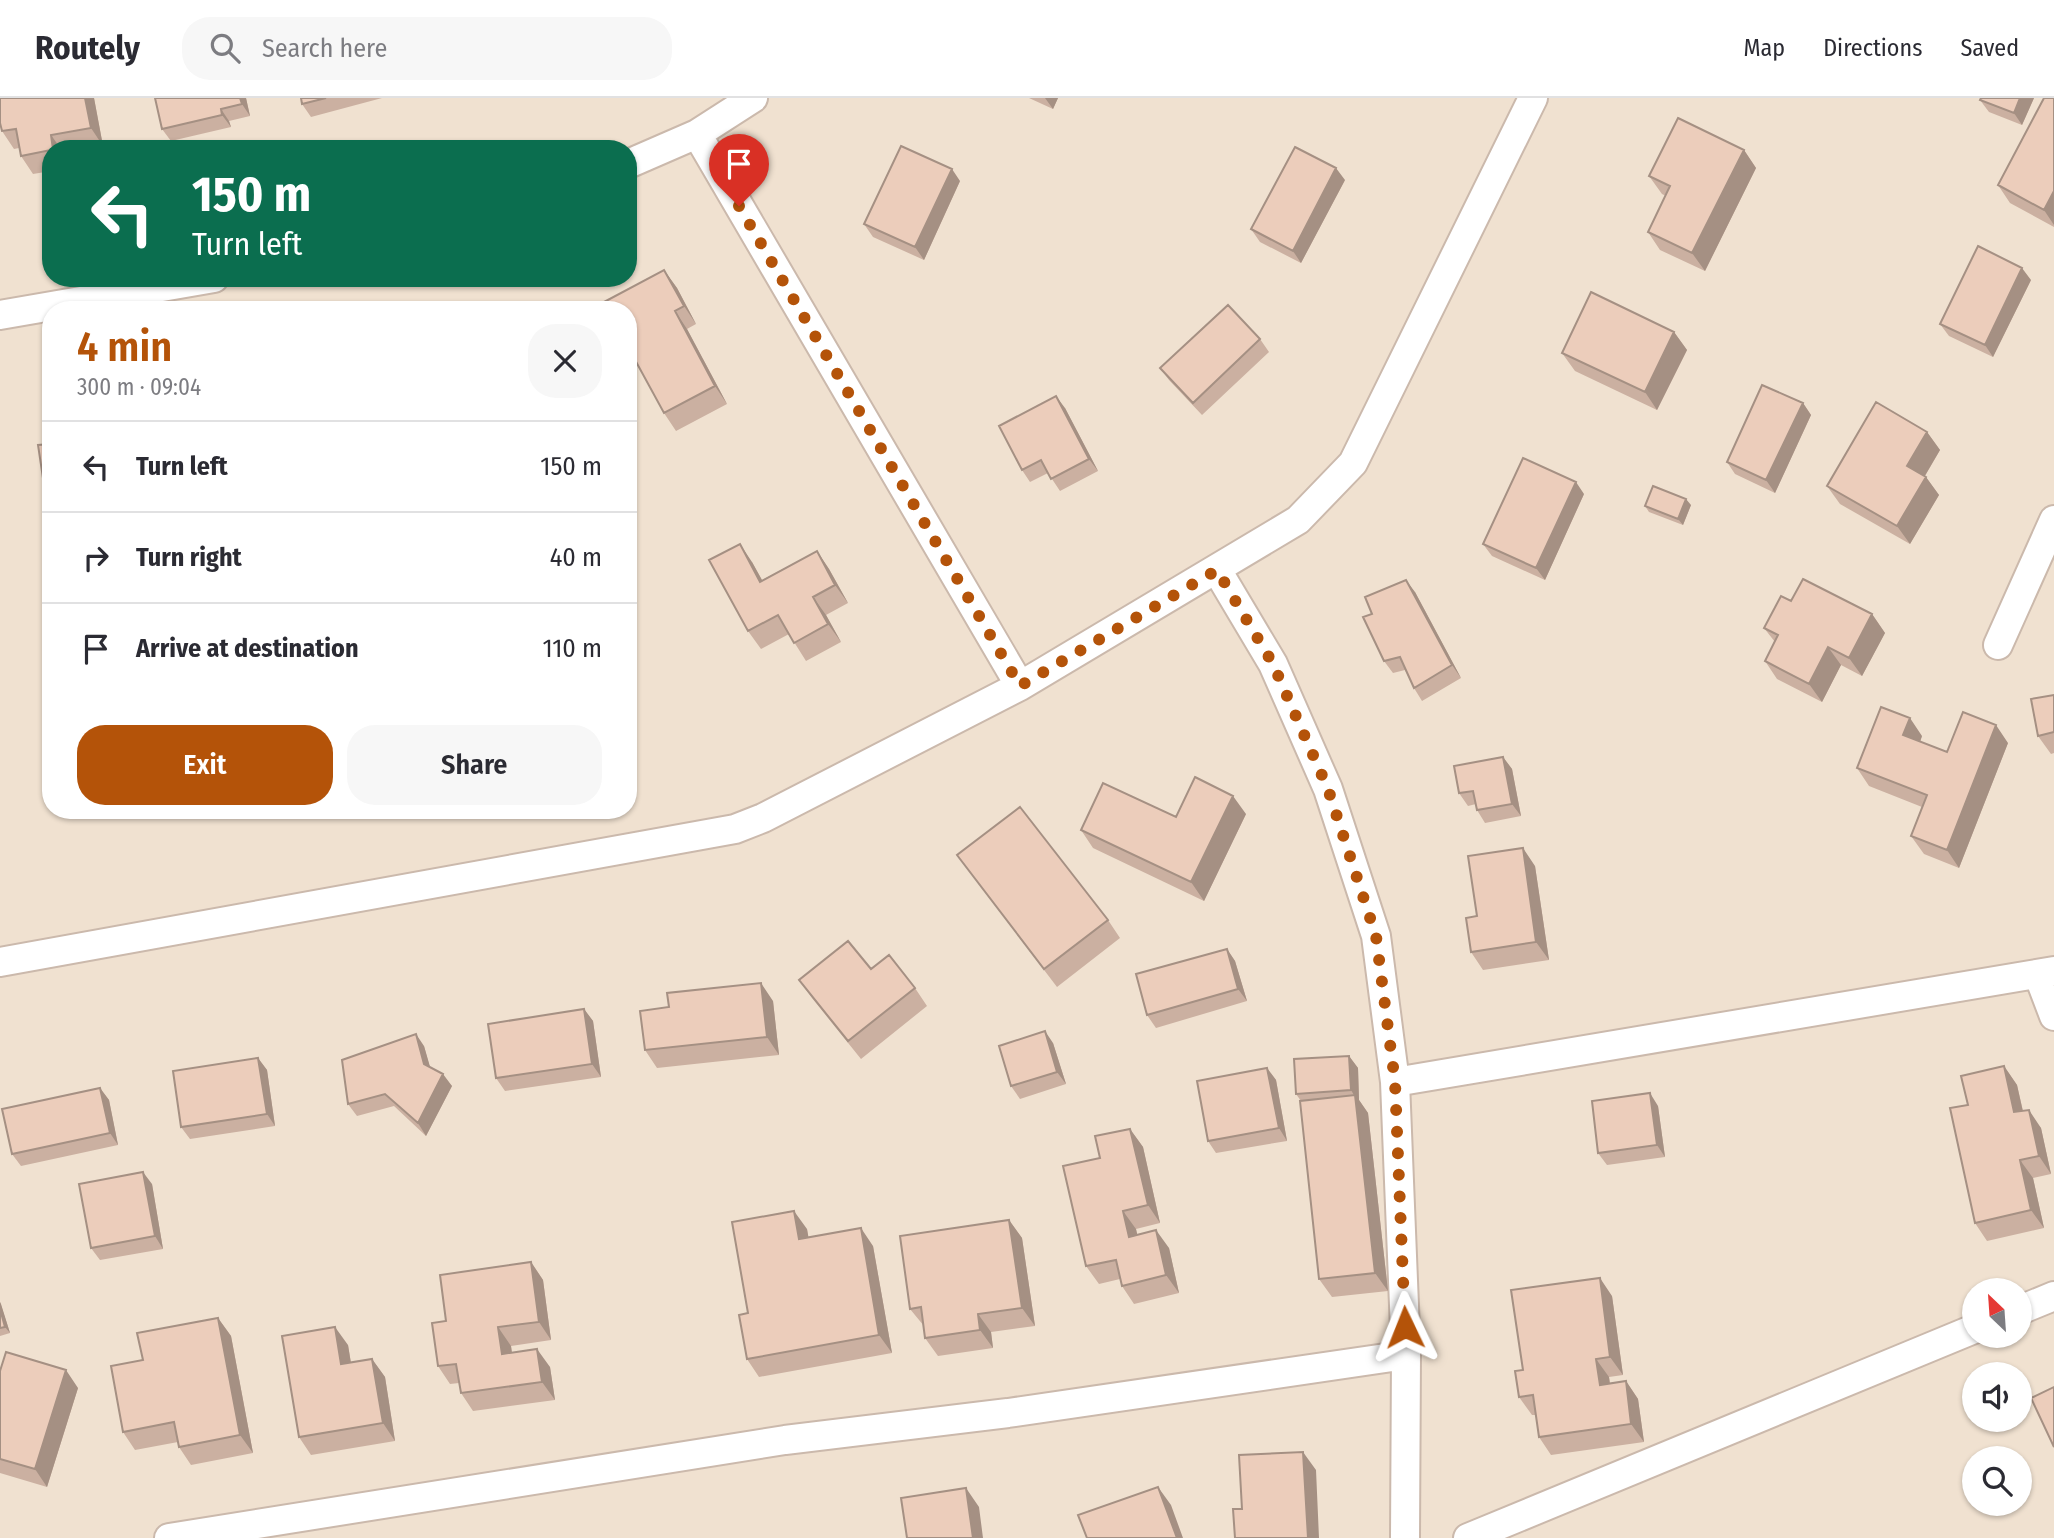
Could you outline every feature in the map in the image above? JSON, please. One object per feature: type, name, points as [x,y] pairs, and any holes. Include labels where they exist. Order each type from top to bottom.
[{"type":"street","points":[[637,160],[697,134],[754,98]]},
{"type":"street","points":[[0,962],[735,829],[763,818],[1020,686],[1298,520],[1353,463],[1533,98]]},
{"type":"street","points":[[697,134],[1020,686]]},
{"type":"street","points":[[81,301],[162,287]]},
{"type":"street","points":[[0,315],[42,308]]},
{"type":"street","points":[[1998,645],[2043,570],[2054,520]]},
{"type":"street","points":[[1217,570],[1273,664],[1328,789],[1376,936],[1395,1082],[1406,1355],[1405,1538]]},
{"type":"street","points":[[1395,1082],[2046,972],[2054,1016]]},
{"type":"street","points":[[2032,1305],[2054,1296]]},
{"type":"street","points":[[1468,1538],[1962,1334]]},
{"type":"street","points":[[169,1538],[785,1440],[1008,1413],[1406,1355]]},
{"type":"shaded area","points":[[0,98],[2054,98],[2054,1538],[0,1538]]},
{"type":"building","points":[[0,98],[85,98],[91,128],[51,135],[52,140],[42,140],[42,152],[21,156],[16,129],[2,131]]},
{"type":"building","points":[[155,98],[240,98],[242,104],[221,109],[222,115],[162,129]]},
{"type":"building","points":[[301,98],[326,98],[302,104]]},
{"type":"building","points":[[2020,98],[2014,113],[1980,100]]},
{"type":"building","points":[[2044,98],[2054,98],[2054,191],[2044,210],[1998,185]]},
{"type":"building","points":[[1678,118],[1744,150],[1692,253],[1648,232],[1670,186],[1649,176]]},
{"type":"building","points":[[901,146],[952,169],[915,247],[864,224]]},
{"type":"building","points":[[1295,147],[1336,168],[1293,251],[1251,229]]},
{"type":"building","points":[[1978,246],[2022,268],[1985,345],[1940,324]]},
{"type":"building","points":[[664,270],[684,306],[675,311],[715,386],[664,413],[637,364],[637,301],[606,301],[637,287],[637,284]]},
{"type":"building","points":[[1591,292],[1674,332],[1645,392],[1562,353]]},
{"type":"building","points":[[1228,305],[1260,339],[1193,403],[1160,368]]},
{"type":"building","points":[[1762,385],[1803,403],[1766,480],[1727,462]]},
{"type":"building","points":[[1056,396],[1089,459],[1051,479],[1041,460],[1022,470],[999,426]]},
{"type":"building","points":[[1876,402],[1927,432],[1907,466],[1926,477],[1897,526],[1827,486]]},
{"type":"building","points":[[38,445],[42,445],[42,472]]},
{"type":"building","points":[[1523,458],[1576,482],[1536,568],[1483,544]]},
{"type":"building","points":[[1653,486],[1686,499],[1678,519],[1645,506]]},
{"type":"building","points":[[740,544],[760,582],[817,551],[835,585],[813,597],[828,624],[794,643],[778,615],[748,631],[709,560]]},
{"type":"building","points":[[1803,579],[1872,614],[1849,658],[1828,647],[1809,684],[1765,661],[1778,635],[1764,628],[1781,596],[1791,601]]},
{"type":"building","points":[[1406,580],[1452,665],[1414,688],[1400,657],[1384,661],[1363,617],[1372,614],[1365,597]]},
{"type":"building","points":[[2054,695],[2054,732],[2038,736],[2031,699]]},
{"type":"building","points":[[1881,707],[1910,718],[1903,735],[1947,752],[1963,712],[1996,725],[1947,850],[1911,836],[1927,795],[1857,768]]},
{"type":"building","points":[[1503,757],[1512,804],[1477,810],[1473,791],[1459,793],[1454,766]]},
{"type":"building","points":[[1195,777],[1233,796],[1191,882],[1081,830],[1103,783],[1176,817]]},
{"type":"building","points":[[1020,807],[1108,920],[1044,969],[957,855]]},
{"type":"building","points":[[1523,848],[1536,942],[1471,952],[1466,918],[1477,916],[1468,856]]},
{"type":"building","points":[[848,941],[871,969],[889,955],[915,988],[848,1041],[799,980]]},
{"type":"building","points":[[1227,949],[1238,989],[1147,1015],[1136,974]]},
{"type":"building","points":[[761,983],[767,1037],[645,1050],[640,1011],[669,1007],[667,993]]},
{"type":"building","points":[[584,1009],[592,1064],[496,1078],[488,1024]]},
{"type":"building","points":[[1045,1031],[1057,1072],[1011,1086],[999,1046]]},
{"type":"building","points":[[416,1034],[424,1064],[443,1074],[418,1123],[385,1094],[348,1104],[342,1060]]},
{"type":"building","points":[[1349,1056],[1351,1090],[1296,1094],[1294,1059]]},
{"type":"building","points":[[258,1058],[267,1114],[181,1127],[173,1071]]},
{"type":"building","points":[[2004,1066],[2014,1112],[2029,1110],[2039,1156],[2020,1160],[2031,1210],[1975,1223],[1950,1108],[1968,1105],[1961,1076]]},
{"type":"building","points":[[1267,1068],[1279,1128],[1208,1141],[1197,1081]]},
{"type":"building","points":[[100,1088],[110,1133],[12,1154],[2,1109]]},
{"type":"building","points":[[1650,1093],[1657,1145],[1598,1153],[1592,1101]]},
{"type":"building","points":[[1355,1095],[1375,1273],[1319,1279],[1300,1101]]},
{"type":"building","points":[[1130,1129],[1148,1205],[1123,1211],[1129,1237],[1156,1230],[1166,1275],[1122,1286],[1116,1260],[1086,1266],[1063,1166],[1100,1158],[1095,1136]]},
{"type":"building","points":[[143,1172],[155,1236],[91,1248],[79,1184]]},
{"type":"building","points":[[794,1211],[799,1239],[861,1228],[879,1335],[747,1359],[739,1315],[748,1313],[732,1222]]},
{"type":"building","points":[[1009,1220],[1022,1308],[978,1314],[980,1330],[925,1338],[921,1307],[910,1309],[900,1236]]},
{"type":"building","points":[[531,1262],[539,1322],[498,1327],[502,1354],[537,1349],[542,1382],[461,1393],[456,1364],[438,1366],[432,1323],[446,1321],[440,1275]]},
{"type":"building","points":[[1600,1278],[1610,1357],[1596,1359],[1600,1385],[1626,1381],[1631,1424],[1539,1437],[1533,1395],[1519,1397],[1515,1371],[1523,1370],[1511,1290]]},
{"type":"building","points":[[0,1309],[5,1327],[0,1328]]},
{"type":"building","points":[[218,1318],[240,1435],[179,1447],[174,1422],[123,1432],[111,1366],[143,1360],[137,1333]]},
{"type":"building","points":[[335,1327],[341,1364],[372,1359],[383,1423],[299,1437],[282,1336]]},
{"type":"building","points":[[6,1352],[66,1370],[35,1469],[0,1459],[0,1371]]},
{"type":"building","points":[[2054,1387],[2054,1447],[2032,1400],[2032,1398]]},
{"type":"building","points":[[1303,1452],[1308,1538],[1235,1538],[1233,1509],[1242,1509],[1239,1455]]},
{"type":"building","points":[[1158,1487],[1177,1538],[1087,1538],[1078,1515]]},
{"type":"building","points":[[966,1488],[973,1538],[907,1538],[901,1498]]},
{"type":"route","points":[[739,206],[1020,686],[1217,570],[1273,664],[1328,789],[1376,936],[1395,1082],[1405,1327]]}]
